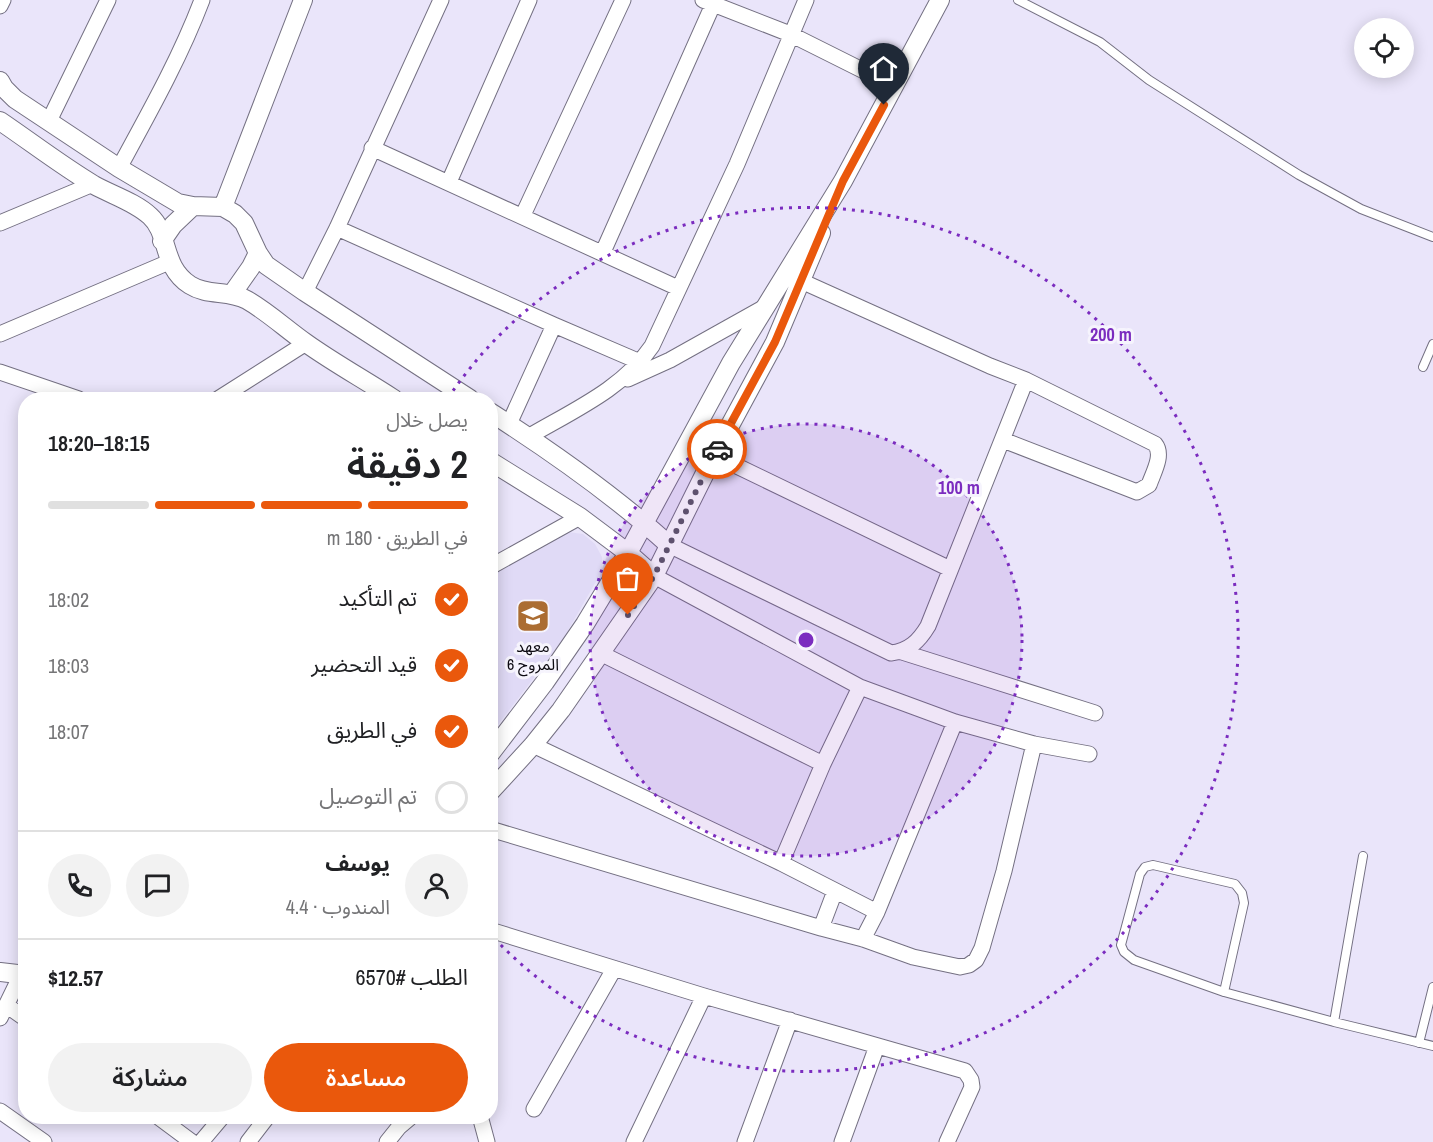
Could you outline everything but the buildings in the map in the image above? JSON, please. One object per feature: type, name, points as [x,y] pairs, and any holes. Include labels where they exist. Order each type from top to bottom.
[{"type":"street","points":[[0,6],[3,0]]},
{"type":"street","points":[[49,121],[108,0]]},
{"type":"street","points":[[119,168],[160,90],[202,0]]},
{"type":"street","points":[[223,207],[303,0]]},
{"type":"street","points":[[305,292],[337,228],[441,0]]},
{"type":"street","points":[[449,182],[529,0]]},
{"type":"street","points":[[523,215],[623,0]]},
{"type":"street","points":[[617,384],[640,362],[661,330],[678,288],[737,164],[806,0]]},
{"type":"street","points":[[498,783],[561,710],[654,576],[714,455],[775,342],[793,278],[940,0]]},
{"type":"street","points":[[603,252],[710,1],[790,34],[894,86]]},
{"type":"street","points":[[1,88],[119,168],[178,203],[223,207],[235,214],[244,224],[266,265],[459,392]]},
{"type":"street","points":[[0,121],[93,184],[144,211],[156,223],[169,262],[175,271],[192,286],[206,291],[232,294],[265,312],[306,343],[383,392]]},
{"type":"street","points":[[372,148],[523,215],[678,288]]},
{"type":"street","points":[[0,223],[93,184]]},
{"type":"street","points":[[162,241],[172,225],[193,206]]},
{"type":"street","points":[[337,228],[554,326],[640,362]]},
{"type":"street","points":[[232,294],[258,253]]},
{"type":"street","points":[[0,334],[169,262]]},
{"type":"street","points":[[498,743],[558,663],[628,553],[731,363],[764,308],[793,278]]},
{"type":"street","points":[[793,278],[1026,380],[1155,444],[1159,449],[1159,455],[1149,485],[1137,492],[1003,440]]},
{"type":"street","points":[[528,437],[617,384],[670,360],[764,308]]},
{"type":"street","points":[[509,424],[554,326]]},
{"type":"street","points":[[229,392],[306,343]]},
{"type":"street","points":[[0,372],[59,392]]},
{"type":"street","points":[[903,652],[922,637],[928,626],[1026,380]]},
{"type":"street","points":[[498,417],[645,523],[669,545],[891,653],[903,652],[1095,713]]},
{"type":"street","points":[[714,455],[950,568]]},
{"type":"street","points":[[498,468],[580,517],[654,576],[860,687],[955,722],[1034,744],[1089,754]]},
{"type":"street","points":[[498,563],[580,517]]},
{"type":"street","points":[[602,654],[823,764]]},
{"type":"street","points":[[781,863],[823,764],[860,687]]},
{"type":"street","points":[[863,939],[877,912],[955,722]]},
{"type":"street","points":[[534,744],[877,912]]},
{"type":"street","points":[[498,831],[863,939],[913,957],[960,967],[976,960],[982,948],[1004,871],[1034,744]]},
{"type":"street","points":[[821,928],[835,891]]},
{"type":"street","points":[[498,933],[704,996],[965,1071],[969,1074],[972,1087],[947,1142]]},
{"type":"street","points":[[534,1109],[614,969]]},
{"type":"street","points":[[0,972],[18,974]]},
{"type":"street","points":[[18,984],[3,1011],[18,1016]]},
{"type":"street","points":[[634,1142],[704,996]]},
{"type":"street","points":[[745,1142],[790,1020]]},
{"type":"street","points":[[842,1142],[877,1046]]},
{"type":"street","points":[[0,1111],[18,1123]]},
{"type":"street","points":[[19,1124],[45,1142]]},
{"type":"street","points":[[168,1124],[192,1142]]},
{"type":"street","points":[[201,1142],[216,1124]]},
{"type":"street","points":[[248,1142],[262,1124]]},
{"type":"street","points":[[387,1142],[403,1124]]},
{"type":"street","points":[[482,1124],[488,1142]]},
{"type":"lane","points":[[1018,0],[1100,42],[1149,80],[1299,175],[1361,209],[1433,237]]},
{"type":"lane","points":[[1423,368],[1433,344]]},
{"type":"lane","points":[[1334,1022],[1363,856]]},
{"type":"lane","points":[[1224,992],[1244,903],[1242,893],[1235,884],[1153,865],[1145,867],[1140,874],[1121,945],[1124,952],[1134,960],[1224,992],[1433,1046]]},
{"type":"lane","points":[[1419,1043],[1433,987]]},
{"type":"shaded area","name":"معهد المروج 6","points":[[568,532],[583,534],[595,544],[602,557],[602,571],[562,641],[498,725],[498,572]]},
{"type":"way so far","points":[[628,615],[654,576],[717,449]]},
{"type":"place","name":"معهد المروج 6","points":[[533,616]]},
{"type":"route","points":[[717,449],[775,342],[843,181],[884,105]]}]
